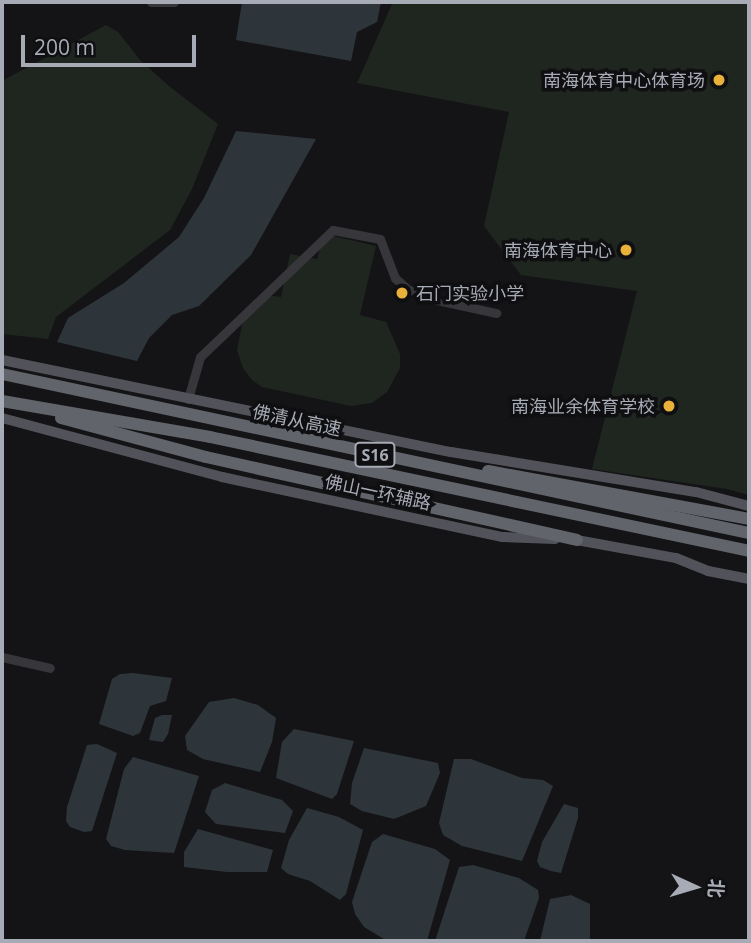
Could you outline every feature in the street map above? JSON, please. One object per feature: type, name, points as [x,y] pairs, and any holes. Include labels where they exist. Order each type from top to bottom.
[{"type":"highway","name":"佛清从高速","points":[[2,373],[749,533]]},
{"type":"highway","name":"佛清从高速","points":[[3,401],[210,437],[749,551]]},
{"type":"highway","points":[[3,401],[206,457],[577,540]]},
{"type":"highway","points":[[385,457],[482,470],[749,519]]},
{"type":"main road","points":[[2,360],[451,452],[696,492],[749,506]]},
{"type":"main road","name":"佛山一环辅路","points":[[2,418],[222,477],[503,537],[577,540],[676,558],[708,571],[749,579]]},
{"type":"main road","points":[[676,558],[749,572]]},
{"type":"street","points":[[151,2],[174,2]]},
{"type":"street","points":[[188,399],[200,357],[333,230],[380,239],[394,278],[409,290],[428,298],[496,313]]},
{"type":"street","points":[[2,657],[50,668]]},
{"type":"shaded area","points":[[242,2],[381,2],[377,22],[357,32],[351,61],[236,40]]},
{"type":"shaded area","name":"南海体育中心","points":[[393,2],[749,2],[749,495],[727,489],[592,469],[637,291],[521,275],[484,226],[509,112],[357,83]]},
{"type":"shaded area","points":[[106,25],[118,32],[141,61],[169,86],[218,124],[192,189],[170,230],[56,317],[48,339],[2,334],[2,81]]},
{"type":"shaded area","points":[[236,131],[316,139],[251,255],[199,306],[172,315],[149,338],[137,361],[57,342],[68,318],[124,283],[179,237],[204,198]]},
{"type":"shaded area","points":[[324,234],[376,246],[360,315],[386,322],[400,354],[400,368],[387,392],[372,403],[351,406],[262,387],[252,380],[243,368],[237,350],[242,325],[254,306],[265,295],[281,297],[290,254],[317,259]]},
{"type":"shaded area","points":[[120,674],[172,678],[166,701],[150,706],[140,733],[133,736],[99,724],[112,679]]},
{"type":"shaded area","points":[[234,698],[258,705],[276,718],[272,742],[260,772],[203,759],[187,750],[185,736],[209,702]]},
{"type":"shaded area","points":[[172,715],[168,734],[163,742],[149,740],[155,718]]},
{"type":"shaded area","points":[[294,729],[354,741],[337,794],[332,799],[276,778],[282,742]]},
{"type":"shaded area","points":[[97,744],[117,753],[92,831],[84,832],[70,827],[66,821],[67,807],[87,745]]},
{"type":"shaded area","points":[[364,748],[438,763],[440,773],[426,806],[394,819],[362,811],[350,804],[352,783]]},
{"type":"shaded area","points":[[133,757],[199,776],[174,853],[125,850],[111,846],[106,839],[124,769]]},
{"type":"shaded area","points":[[454,759],[471,759],[522,778],[543,780],[553,786],[522,861],[462,846],[443,835],[439,823]]},
{"type":"shaded area","points":[[225,783],[282,800],[293,811],[285,833],[216,824],[205,812],[212,790]]},
{"type":"shaded area","points":[[564,804],[578,808],[578,818],[561,873],[540,867],[537,861],[542,842]]},
{"type":"shaded area","points":[[307,808],[339,817],[363,830],[346,894],[340,900],[310,881],[288,874],[281,868],[289,840]]},
{"type":"shaded area","points":[[198,829],[273,850],[267,872],[227,872],[184,867],[184,852]]},
{"type":"shaded area","points":[[383,834],[435,849],[450,860],[427,941],[387,941],[364,927],[355,914],[352,902],[372,842]]},
{"type":"shaded area","points":[[473,865],[519,878],[538,890],[539,898],[524,941],[435,941],[459,867]]},
{"type":"shaded area","points":[[571,895],[590,904],[590,941],[540,941],[550,899]]},
{"type":"place","name":"南海体育中心体育场","points":[[719,80]]},
{"type":"place","name":"南海体育中心","points":[[626,250]]},
{"type":"place","name":"石门实验小学","points":[[402,293]]},
{"type":"place","name":"南海业余体育学校","points":[[669,406]]}]
